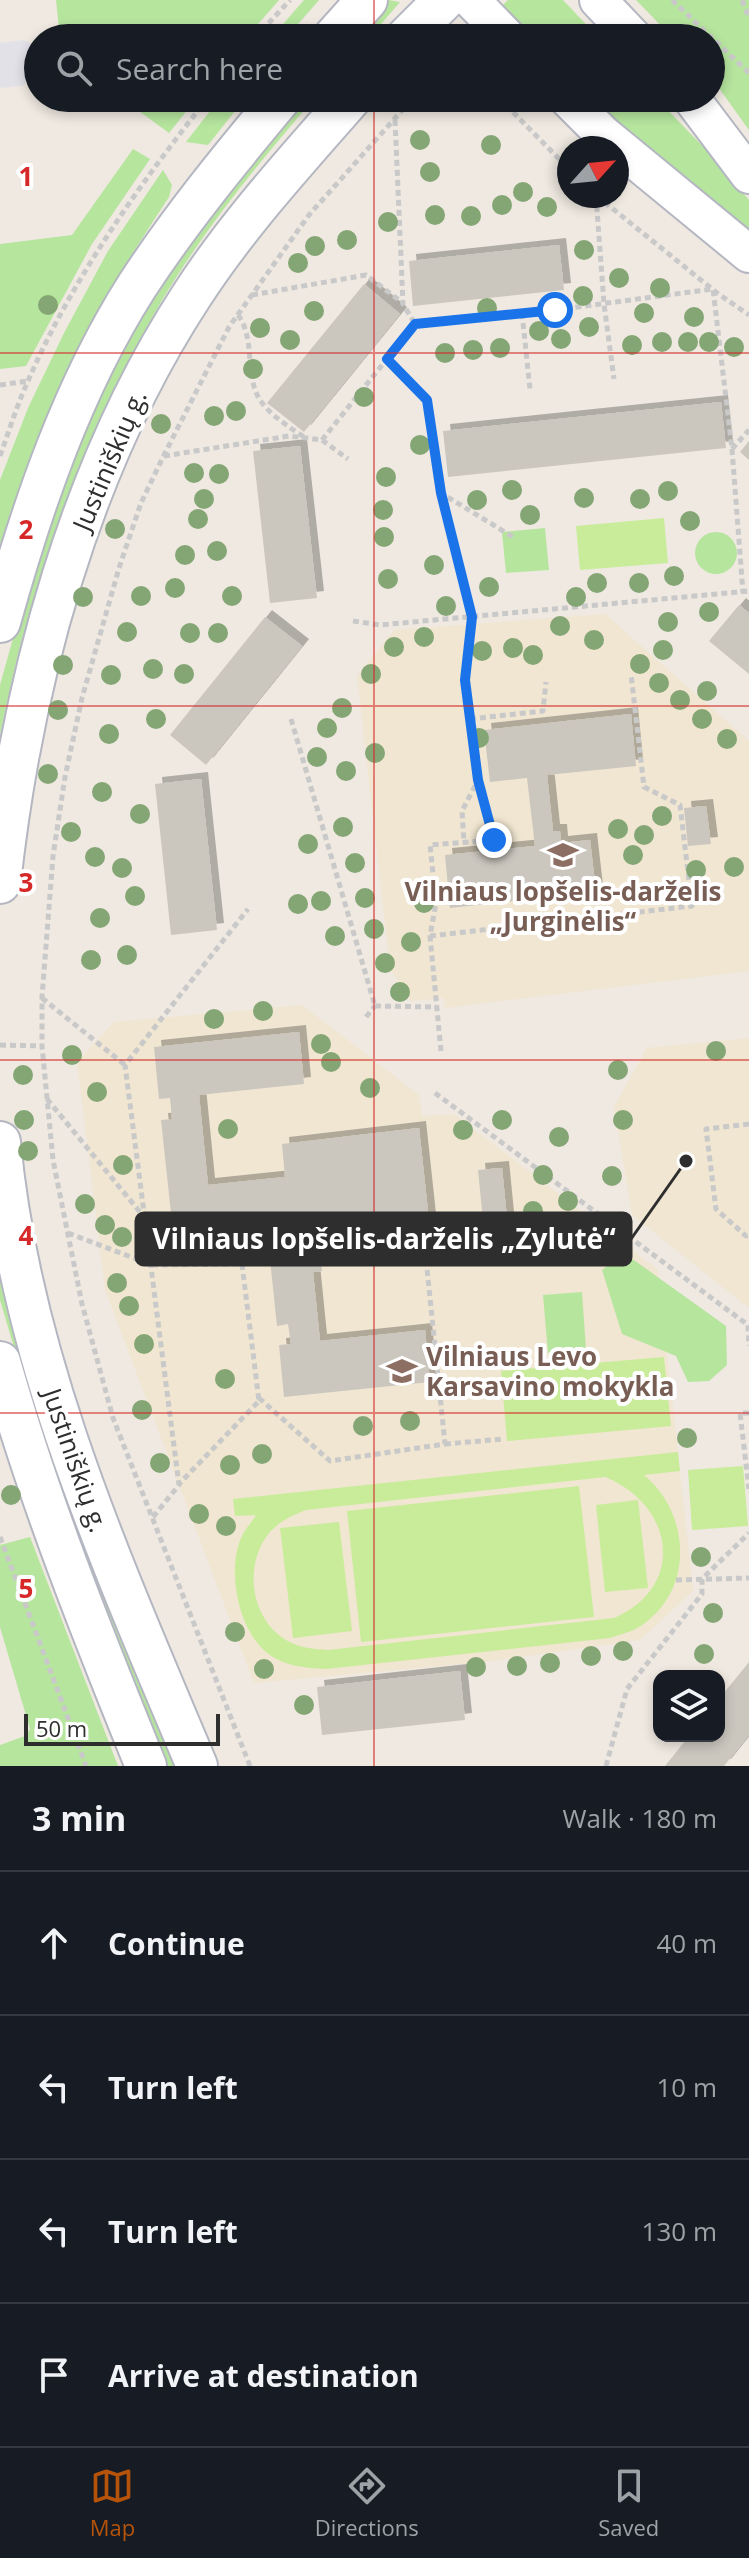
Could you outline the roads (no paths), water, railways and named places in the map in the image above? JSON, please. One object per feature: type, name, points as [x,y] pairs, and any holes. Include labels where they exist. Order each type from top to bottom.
[{"type":"main road","points":[[346,24],[367,0]]},
{"type":"main road","points":[[420,24],[444,0]]},
{"type":"main road","name":"Justiniškių g.","points":[[0,622],[22,541],[70,418],[102,348],[137,287],[209,184],[269,112]]},
{"type":"main road","name":"Justiniškių g.","points":[[0,883],[7,814],[36,675],[69,553],[117,435],[154,357],[192,294],[242,225],[339,112]]},
{"type":"main road","name":"Justiniškių g.","points":[[0,1142],[17,1259],[44,1366],[106,1548],[197,1766]]},
{"type":"main road","name":"Justiniškių g.","points":[[0,1362],[65,1559],[146,1766]]},
{"type":"street","points":[[471,0],[494,24]]},
{"type":"street","points":[[598,0],[621,24]]},
{"type":"street","points":[[581,112],[603,134],[749,254]]},
{"type":"street","points":[[702,112],[749,175]]},
{"type":"place","name":"Vilniaus lopšelis-darželis „Jurginėlis“","points":[[563,855]]},
{"type":"place","name":"Vilniaus lopšelis-darželis „Zylutė“","points":[[686,1161]]},
{"type":"place","name":"Vilniaus Levo Karsavino mokykla","points":[[402,1371]]}]
